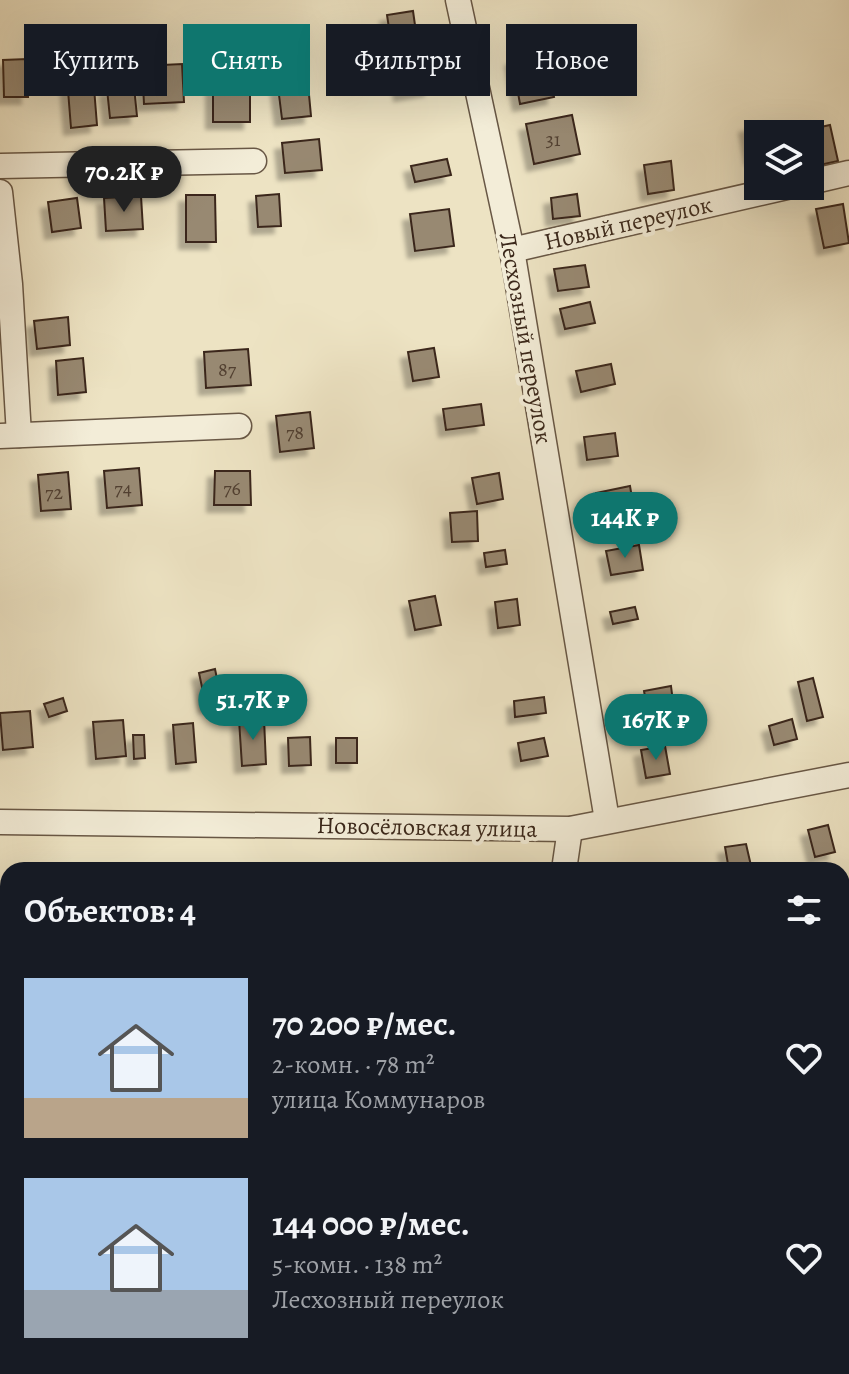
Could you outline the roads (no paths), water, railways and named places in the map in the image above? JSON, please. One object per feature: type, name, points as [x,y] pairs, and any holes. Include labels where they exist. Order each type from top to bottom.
[{"type":"street","name":"Лесхозный переулок","points":[[458,0],[512,250],[607,820]]},
{"type":"street","points":[[0,166],[254,161]]},
{"type":"street","points":[[824,179],[849,173]]},
{"type":"street","points":[[0,192],[11,298],[10,435],[239,426]]},
{"type":"street","name":"Новый переулок","points":[[512,250],[744,197]]},
{"type":"street","name":"Новосёловская улица","points":[[0,822],[570,829],[849,775]]},
{"type":"street","points":[[565,862],[570,829]]}]
